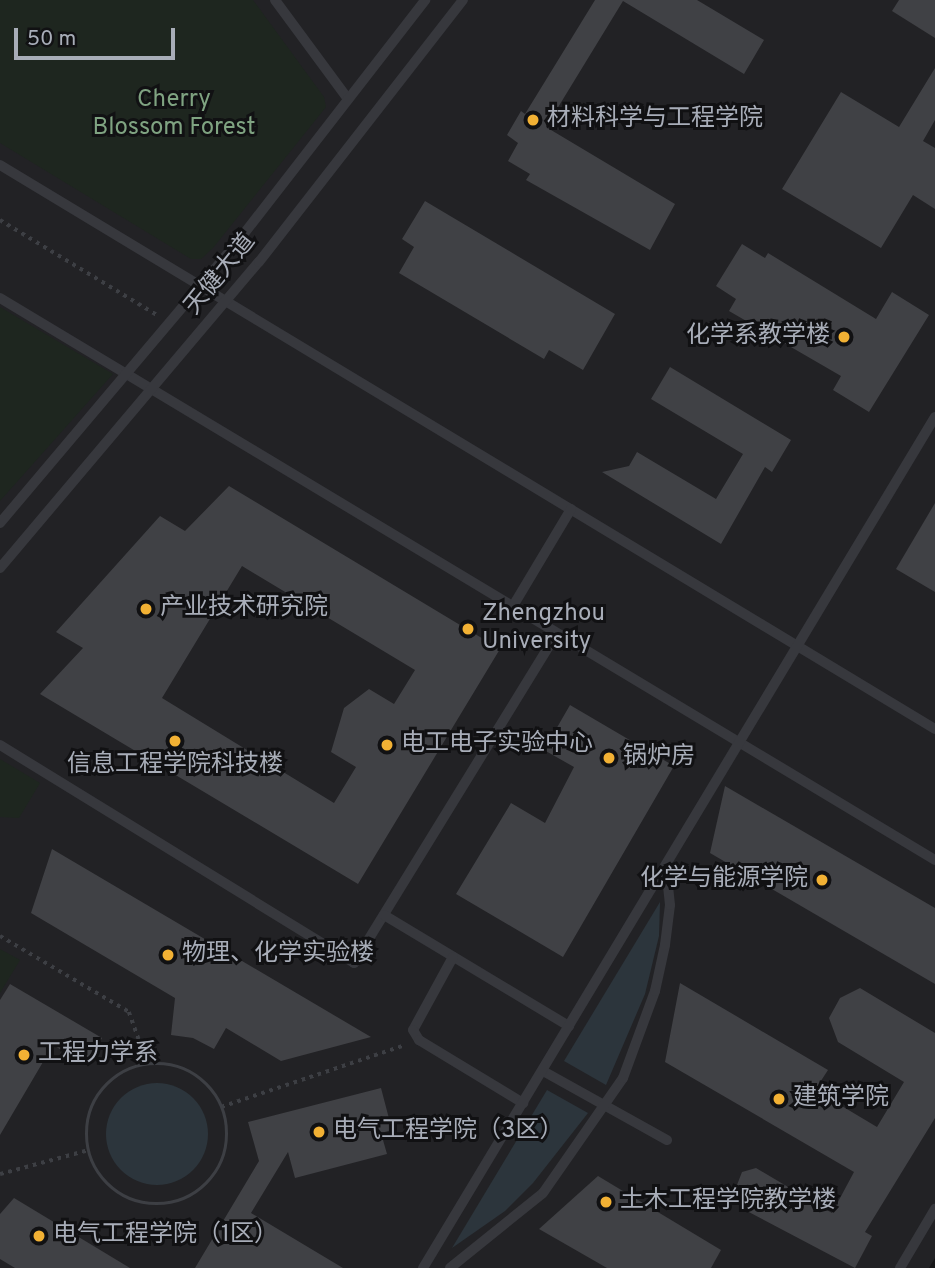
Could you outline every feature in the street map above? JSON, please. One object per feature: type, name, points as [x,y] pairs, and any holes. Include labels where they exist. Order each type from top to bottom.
[{"type":"lane","points":[[275,0],[348,99]]},
{"type":"lane","name":"天健大道","points":[[0,523],[201,286],[425,0]]},
{"type":"lane","name":"天健大道","points":[[0,568],[227,302],[463,0]]},
{"type":"lane","points":[[0,165],[935,729]]},
{"type":"lane","points":[[0,298],[935,860]]},
{"type":"lane","points":[[424,1268],[935,417]]},
{"type":"lane","points":[[513,606],[571,509]]},
{"type":"lane","points":[[0,745],[354,963],[557,633]]},
{"type":"lane","points":[[450,1268],[543,1193],[606,1106],[633,1057],[655,991],[670,905],[666,866]]},
{"type":"lane","points":[[384,915],[569,1026]]},
{"type":"lane","points":[[453,957],[417,1018],[413,1030],[419,1040],[523,1103]]},
{"type":"lane","points":[[542,1071],[667,1140]]},
{"type":"lane","points":[[900,1268],[935,1209]]},
{"type":"path","points":[[0,220],[170,323]]},
{"type":"path","points":[[0,936],[129,1012],[148,1065]]},
{"type":"path","points":[[221,1107],[419,1040]]},
{"type":"path","points":[[148,1065],[190,1072],[210,1089],[221,1107],[227,1139],[220,1166],[201,1189],[173,1202],[158,1204],[127,1198],[103,1178],[89,1150],[89,1119],[102,1091],[125,1072],[148,1065]]},
{"type":"path","points":[[0,1174],[89,1150]]},
{"type":"shaded area","name":"Zhengzhou University","points":[[0,0],[935,0],[935,1258],[929,1268],[0,1268]]},
{"type":"shaded area","points":[[660,902],[659,936],[645,994],[606,1085],[564,1061]]},
{"type":"shaded area","points":[[157,1083],[176,1087],[193,1098],[204,1115],[208,1134],[204,1153],[193,1170],[176,1181],[157,1185],[138,1181],[121,1170],[110,1153],[106,1134],[110,1115],[121,1098],[138,1087]]},
{"type":"shaded area","points":[[547,1090],[588,1113],[533,1183],[505,1211],[452,1248]]},
{"type":"green space","name":"Cherry Blossom Forest","points":[[0,0],[253,0],[324,97],[326,107],[213,248],[201,259],[191,259],[0,143]]},
{"type":"green space","points":[[0,307],[113,374],[0,501]]},
{"type":"green space","points":[[0,759],[40,783],[19,818],[0,817]]},
{"type":"green space","points":[[0,949],[20,960],[0,993]]},
{"type":"building","name":"材料科学与工程学院","points":[[595,0],[697,0],[764,40],[744,74],[623,1],[546,127],[675,204],[650,250],[526,180],[530,174],[508,161],[518,143],[507,135],[521,111],[525,114]]},
{"type":"building","points":[[899,0],[935,0],[935,38],[892,11]]},
{"type":"building","points":[[935,68],[935,120],[923,141],[935,148],[935,209],[913,195],[881,248],[782,189],[841,92],[899,127]]},
{"type":"building","points":[[425,201],[615,314],[583,370],[549,350],[544,359],[399,273],[414,247],[402,239]]},
{"type":"building","name":"化学系教学楼","points":[[742,244],[765,258],[768,253],[876,319],[892,292],[929,315],[869,412],[833,390],[841,376],[729,311],[736,299],[716,286]]},
{"type":"building","points":[[670,367],[791,440],[772,472],[765,467],[721,544],[602,472],[629,466],[637,452],[716,499],[743,454],[651,399]]},
{"type":"building","points":[[229,486],[500,649],[358,884],[40,694],[83,648],[56,632],[160,516],[185,531]],"holes":[[[242,566],[415,670],[394,704],[369,689],[344,708],[331,752],[356,767],[334,803],[162,698]]]},
{"type":"building","points":[[935,503],[935,592],[896,569]]},
{"type":"building","points":[[570,705],[674,766],[563,957],[456,894],[511,803],[545,823],[574,767],[544,750]]},
{"type":"building","name":"化学与能源学院","points":[[725,786],[935,908],[935,984],[710,853]]},
{"type":"building","name":"物理、化学实验楼","points":[[52,849],[371,1037],[281,1061],[226,1028],[214,1049],[193,1038],[171,1035],[175,998],[31,913]]},
{"type":"building","points":[[680,983],[828,1070],[815,1090],[877,1127],[904,1082],[838,1042],[829,1018],[840,998],[860,988],[935,1033],[935,1118],[865,1232],[872,1236],[855,1268],[745,1210],[735,1190],[742,1172],[756,1168],[832,1213],[854,1172],[665,1062]]},
{"type":"building","name":"工程力学系","points":[[10,984],[102,1038],[87,1065],[53,1045],[0,1135],[0,1000]]},
{"type":"building","points":[[381,1088],[392,1130],[381,1133],[387,1154],[295,1178],[288,1152],[251,1213],[343,1268],[195,1268],[259,1161],[248,1122]]},
{"type":"building","name":"土木工程学院教学楼","points":[[598,1176],[721,1250],[711,1268],[607,1268],[539,1229]]},
{"type":"building","name":"电气工程学院（1区）","points":[[14,1198],[130,1268],[15,1268],[0,1259],[0,1214]]},
{"type":"place","name":"材料科学与工程学院","points":[[533,120]]},
{"type":"place","name":"化学系教学楼","points":[[844,337]]},
{"type":"place","name":"产业技术研究院","points":[[146,609]]},
{"type":"place","name":"Zhengzhou University","points":[[468,629]]},
{"type":"place","name":"信息工程学院科技楼","points":[[175,741]]},
{"type":"place","name":"电工电子实验中心","points":[[387,745]]},
{"type":"place","name":"锅炉房","points":[[609,758]]},
{"type":"place","name":"化学与能源学院","points":[[822,880]]},
{"type":"place","name":"物理、化学实验楼","points":[[168,955]]},
{"type":"place","name":"工程力学系","points":[[24,1055]]},
{"type":"place","name":"建筑学院","points":[[779,1099]]},
{"type":"place","name":"电气工程学院（3区）","points":[[319,1132]]},
{"type":"place","name":"土木工程学院教学楼","points":[[606,1202]]},
{"type":"place","name":"电气工程学院（1区）","points":[[39,1236]]}]
